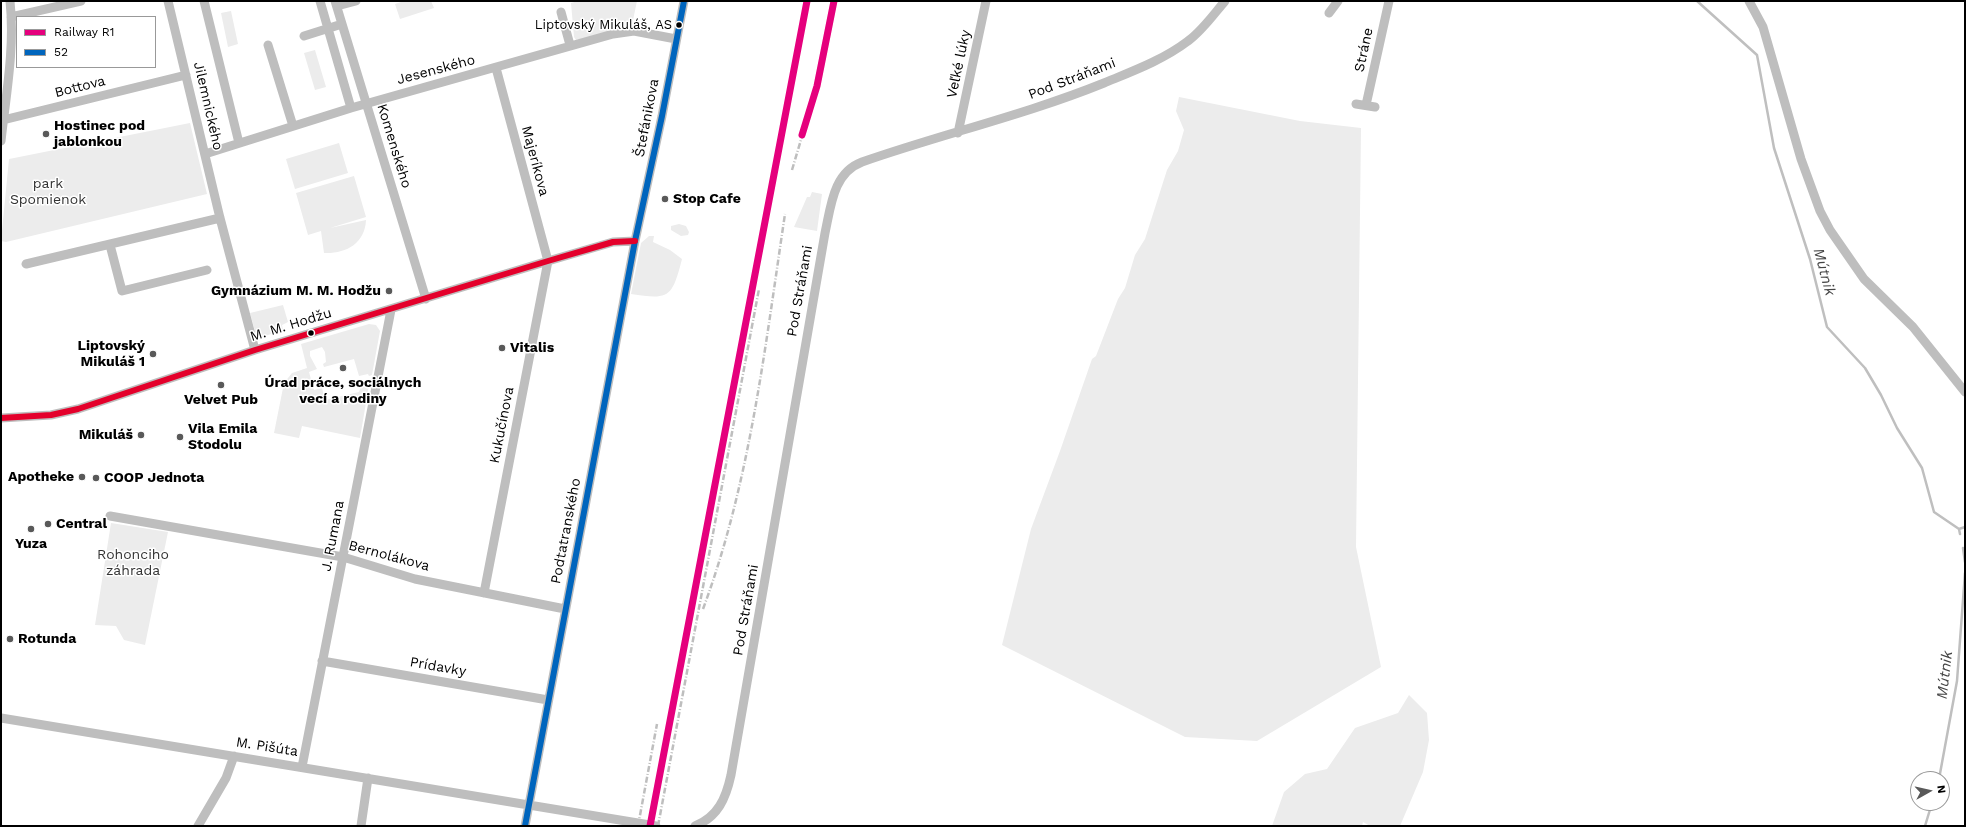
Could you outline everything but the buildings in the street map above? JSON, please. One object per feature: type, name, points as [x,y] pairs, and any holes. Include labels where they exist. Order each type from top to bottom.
[{"type":"street","points":[[1,141],[10,53],[10,1]]},
{"type":"street","points":[[11,17],[81,1]]},
{"type":"street","name":"Jilemnického","points":[[168,1],[220,218],[255,350]]},
{"type":"street","points":[[204,1],[239,143]]},
{"type":"street","points":[[320,1],[351,108]]},
{"type":"street","points":[[336,4],[356,1]]},
{"type":"street","name":"Štefánikova","points":[[634,241],[659,130],[684,1]]},
{"type":"street","name":"Veľké lúky","points":[[958,132],[986,1]]},
{"type":"street","name":"Pod Stráňami","points":[[698,825],[713,815],[720,807],[725,798],[731,775],[822,247],[832,202],[838,183],[847,170],[862,162],[1055,101],[1157,60],[1190,40],[1225,1]]},
{"type":"street","points":[[1329,13],[1338,1]]},
{"type":"street","name":"Stráne","points":[[1356,104],[1370,106],[1389,1]]},
{"type":"street","points":[[1751,3],[1763,27],[1806,173],[1820,212],[1830,230],[1864,279],[1913,328],[1965,392]]},
{"type":"street","name":"Komenského","points":[[336,4],[426,299]]},
{"type":"street","points":[[560,12],[570,45]]},
{"type":"street","points":[[304,36],[342,24]]},
{"type":"street","name":"Jesenského","points":[[205,154],[351,108],[496,68],[570,45],[628,31],[676,39]]},
{"type":"street","points":[[268,45],[293,126]]},
{"type":"street","name":"Majeríkova","points":[[496,68],[548,261]]},
{"type":"street","name":"Bottova","points":[[3,120],[186,75]]},
{"type":"street","points":[[26,264],[220,218]]},
{"type":"street","name":"M. M. Hodžu","points":[[1,418],[51,415],[78,409],[255,350],[391,310],[548,261],[613,242],[634,241]]},
{"type":"street","name":"Podtatranského","points":[[525,826],[634,241]]},
{"type":"street","points":[[110,245],[122,292],[207,270]]},
{"type":"street","name":"Kukučínova","points":[[484,593],[548,261]]},
{"type":"street","name":"J. Rumana","points":[[302,767],[391,310]]},
{"type":"street","name":"Bernolákova","points":[[110,516],[343,558],[415,579],[565,609]]},
{"type":"street","name":"Prídavky","points":[[322,661],[548,700]]},
{"type":"street","name":"M. Pišúta","points":[[1,718],[529,805]]},
{"type":"street","points":[[198,826],[226,778],[234,756]]},
{"type":"street","points":[[361,826],[368,778]]},
{"type":"street","points":[[529,805],[656,826]]},
{"type":"green space","points":[[404,1],[431,1],[434,8],[400,19],[395,4]]},
{"type":"green space","points":[[578,1],[637,1],[632,25],[629,28],[576,40],[574,37],[571,3]]},
{"type":"green space","points":[[231,11],[238,44],[228,47],[221,13]]},
{"type":"green space","points":[[315,50],[326,87],[315,90],[304,53]]},
{"type":"green space","points":[[1179,97],[1300,121],[1361,128],[1356,547],[1381,667],[1257,741],[1185,737],[1002,645],[1031,529],[1092,359],[1096,356],[1118,299],[1125,288],[1135,255],[1145,239],[1167,170],[1178,151],[1184,130],[1176,111]]},
{"type":"green space","name":"park Spomienok","points":[[190,123],[207,194],[6,242],[1,241],[9,159]]},
{"type":"green space","points":[[339,143],[348,173],[295,189],[286,159]]},
{"type":"green space","points":[[354,176],[366,217],[330,228],[366,220],[365,228],[358,241],[352,246],[339,252],[324,253],[321,231],[308,235],[296,193]]},
{"type":"green space","points":[[812,192],[822,194],[817,231],[794,227],[807,197],[810,197]]},
{"type":"green space","points":[[679,224],[686,226],[689,232],[688,235],[681,236],[671,230],[671,226]]},
{"type":"green space","points":[[649,236],[654,236],[653,242],[670,250],[682,259],[675,282],[671,289],[661,296],[654,297],[631,294],[641,243]]},
{"type":"green space","points":[[283,305],[288,322],[282,325],[283,330],[262,337],[256,335],[250,313]]},
{"type":"green space","points":[[369,324],[376,325],[380,331],[372,375],[369,376],[368,374],[359,376],[354,359],[324,367],[323,364],[326,362],[325,352],[322,347],[310,351],[310,356],[317,369],[309,372],[314,390],[322,388],[325,400],[359,392],[361,386],[369,385],[360,438],[302,426],[299,438],[274,433],[284,383],[292,373],[307,368],[301,344]]},
{"type":"green space","name":"Rohonciho záhrada","points":[[111,523],[168,532],[145,645],[124,640],[116,626],[95,625]]},
{"type":"green space","points":[[1409,695],[1427,713],[1429,740],[1423,772],[1400,826],[1370,826],[1363,822],[1362,826],[1272,826],[1284,792],[1305,774],[1327,769],[1355,728],[1398,713]]},
{"type":"waterway","name":"Mútnik","points":[[1697,1],[1757,55],[1774,148],[1810,259],[1827,327],[1865,368],[1881,395],[1897,428],[1922,468],[1934,512],[1959,529],[1960,534]]},
{"type":"waterway","name":"Mútnik","points":[[1959,529],[1965,527]]},
{"type":"waterway","name":"Mútnik","points":[[1963,548],[1965,562]]},
{"type":"waterway","name":"Mútnik","points":[[1940,771],[1957,681],[1965,573]]},
{"type":"waterway","name":"Mútnik","points":[[1925,826],[1930,811]]},
{"type":"railway","points":[[792,170],[817,86],[834,1]]},
{"type":"railway","points":[[703,609],[733,513],[744,464],[763,364],[785,214]]},
{"type":"railway","points":[[658,826],[759,289]]},
{"type":"railway","points":[[638,826],[657,724]]},
{"type":"rail line","name":"R1","points":[[650,826],[807,1]]},
{"type":"rail line","name":"R1","points":[[802,135],[817,86],[834,1]]},
{"type":"transit line","name":"52","points":[[525,826],[635,241],[662,116],[684,1]]},
{"type":"transit line","points":[[1,418],[51,415],[78,409],[255,350],[548,261],[613,242],[635,241]]},
{"type":"place","name":"Liptovský Mikuláš, AS","points":[[679,25]]},
{"type":"place","name":"Hostinec pod jablonkou","points":[[46,134]]},
{"type":"place","name":"Stop Cafe","points":[[665,199]]},
{"type":"place","name":"Gymnázium M. M. Hodžu","points":[[389,291]]},
{"type":"place","name":"Vitalis","points":[[502,348]]},
{"type":"place","name":"Liptovský Mikuláš 1","points":[[153,354]]},
{"type":"place","name":"Úrad práce, sociálnych vecí a rodiny","points":[[343,368]]},
{"type":"place","name":"Velvet Pub","points":[[221,385]]},
{"type":"place","name":"Mikuláš","points":[[141,435]]},
{"type":"place","name":"Vila Emila Stodolu","points":[[180,437]]},
{"type":"place","name":"Apotheke","points":[[82,477]]},
{"type":"place","name":"COOP Jednota","points":[[96,478]]},
{"type":"place","name":"Central","points":[[48,524]]},
{"type":"place","name":"Yuza","points":[[31,529]]},
{"type":"place","name":"Rotunda","points":[[10,639]]}]
